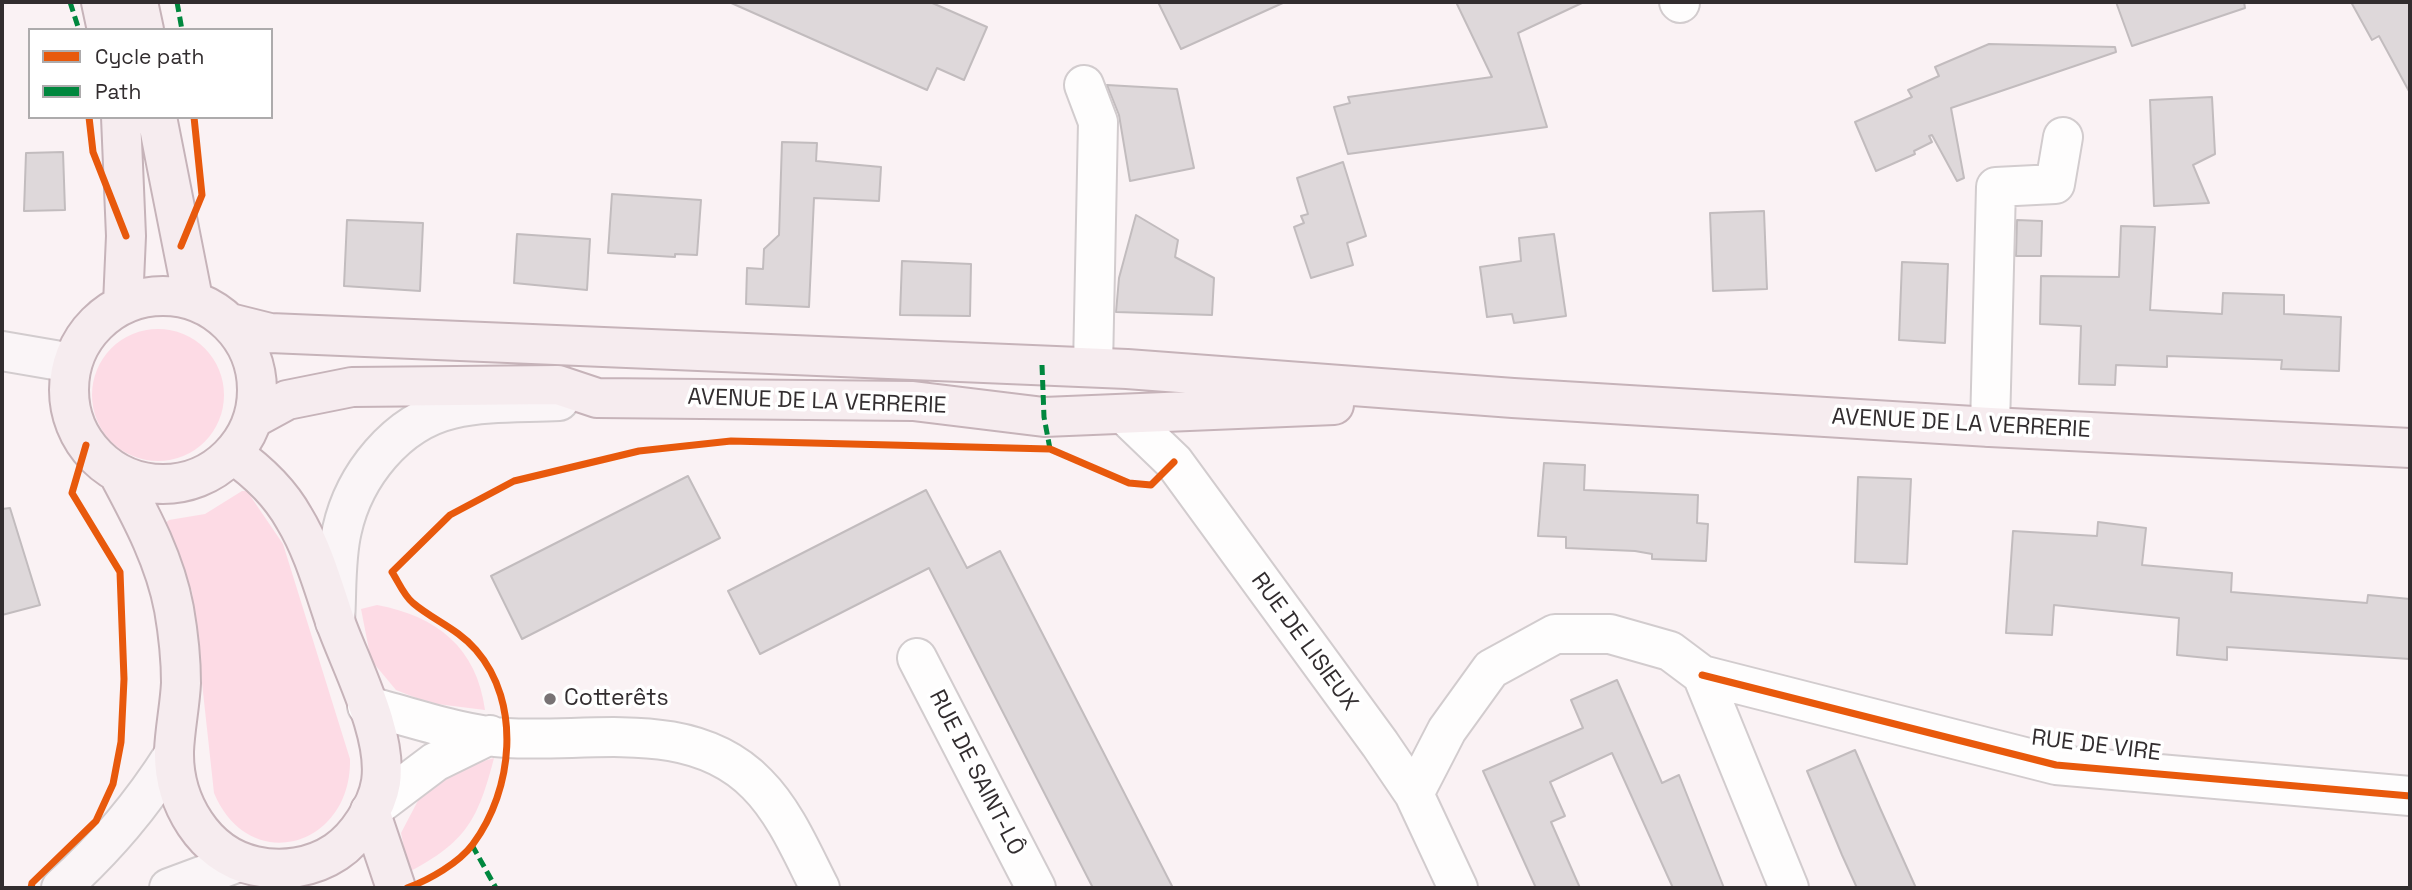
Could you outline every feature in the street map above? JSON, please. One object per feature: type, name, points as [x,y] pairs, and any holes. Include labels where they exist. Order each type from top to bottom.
[{"type":"main road","points":[[101,2],[107,28]]},
{"type":"main road","points":[[138,2],[144,28]]},
{"type":"main road","points":[[121,119],[126,236],[122,304]]},
{"type":"main road","points":[[157,119],[193,299]]},
{"type":"main road","points":[[118,473],[142,482],[166,485],[191,480],[214,470],[233,454],[254,418],[258,384],[250,351],[230,323],[193,299],[157,295],[122,304],[91,328],[72,363],[70,405],[86,445],[118,473],[153,538],[173,608],[181,681],[174,754],[188,818],[213,845],[239,862],[306,877],[311,864],[337,851],[357,831],[370,811],[381,782],[380,747],[317,568],[294,517],[263,475],[233,454]]},
{"type":"main road","name":"AVENUE DE LA VERRERIE","points":[[230,323],[270,333],[1093,367],[1513,398],[1990,427],[2410,447]]},
{"type":"main road","points":[[2,351],[72,363]]},
{"type":"main road","name":"AVENUE DE LA VERRERIE","points":[[254,418],[287,400],[352,387],[558,385],[597,398],[913,401],[1044,417],[1513,398]]},
{"type":"main road","points":[[335,622],[341,532],[353,494],[388,446],[412,424],[452,409],[597,398]]},
{"type":"main road","points":[[61,888],[111,841],[142,803],[174,754]]},
{"type":"main road","points":[[370,811],[396,888]]},
{"type":"main road","points":[[169,888],[239,862]]},
{"type":"street","points":[[1084,85],[1098,121],[1093,367]]},
{"type":"street","points":[[1990,427],[1996,187],[2055,184],[2063,137]]},
{"type":"street","name":"RUE DE LISIEUX","points":[[1124,414],[1174,463],[1414,793],[1458,888]]},
{"type":"street","points":[[1414,793],[1447,730],[1492,669],[1555,634],[1610,634],[1670,651],[1702,675],[1788,888]]},
{"type":"street","name":"RUE DE SAINT-LÔ","points":[[916,658],[1036,888]]},
{"type":"street","name":"RUE DE VIRE","points":[[1702,675],[2056,765],[2410,796]]},
{"type":"street","points":[[367,706],[490,735],[629,737],[707,748],[756,783],[780,814],[820,888]]},
{"type":"street","points":[[370,811],[435,762],[490,735]]},
{"type":"shaded area","points":[[158,329],[183,334],[204,349],[219,370],[224,395],[219,420],[204,441],[183,456],[158,461],[133,456],[112,441],[97,420],[92,395],[97,370],[112,349],[133,334]]},
{"type":"shaded area","points":[[242,491],[247,491],[283,544],[350,759],[346,789],[335,813],[317,831],[296,841],[273,842],[250,836],[230,819],[214,793],[192,591],[163,525],[169,520],[205,514]]},
{"type":"shaded area","points":[[377,605],[418,617],[450,638],[473,669],[481,688],[485,710],[429,703],[396,690],[371,660],[361,609]]},
{"type":"shaded area","points":[[494,758],[482,798],[467,827],[444,850],[409,872],[401,833],[423,791],[450,771]]},
{"type":"building","points":[[729,2],[930,2],[987,27],[964,80],[937,68],[927,90]]},
{"type":"building","points":[[1158,2],[1285,2],[1181,49]]},
{"type":"building","points":[[1456,2],[1584,2],[1518,33],[1547,127],[1348,154],[1334,107],[1350,103],[1348,97],[1492,77]]},
{"type":"building","points":[[2116,2],[2244,2],[2245,8],[2132,46]]},
{"type":"building","points":[[2351,2],[2410,2],[2410,93],[2379,36],[2372,40]]},
{"type":"building","points":[[1989,44],[2115,47],[2116,52],[1951,108],[1964,178],[1957,181],[1932,135],[1929,136],[1932,142],[1914,151],[1915,154],[1876,171],[1855,122],[1912,97],[1908,90],[1939,76],[1935,67]]},
{"type":"building","points":[[1107,85],[1177,89],[1194,168],[1130,181],[1119,115]]},
{"type":"building","points":[[2212,97],[2215,154],[2193,165],[2209,203],[2154,206],[2150,100]]},
{"type":"building","points":[[782,142],[817,143],[816,161],[881,167],[879,201],[814,198],[809,307],[746,304],[747,268],[763,269],[764,249],[779,235]]},
{"type":"building","points":[[63,152],[65,210],[24,211],[26,153]]},
{"type":"building","points":[[1343,162],[1366,236],[1347,243],[1353,265],[1311,278],[1294,227],[1304,223],[1301,216],[1308,214],[1297,178]]},
{"type":"building","points":[[612,194],[701,200],[697,255],[675,254],[675,257],[608,253]]},
{"type":"building","points":[[1764,211],[1767,289],[1713,291],[1710,213]]},
{"type":"building","points":[[1136,215],[1178,240],[1175,257],[1214,278],[1212,315],[1116,312],[1119,278]]},
{"type":"building","points":[[347,220],[423,223],[420,291],[344,286]]},
{"type":"building","points":[[2017,220],[2042,221],[2041,256],[2016,256]]},
{"type":"building","points":[[2121,226],[2155,227],[2150,310],[2222,314],[2223,293],[2284,295],[2284,314],[2341,317],[2339,371],[2281,369],[2282,360],[2167,356],[2167,367],[2116,365],[2115,385],[2079,384],[2081,326],[2040,324],[2041,276],[2119,277]]},
{"type":"building","points":[[517,234],[590,239],[587,290],[514,283]]},
{"type":"building","points":[[1554,234],[1566,316],[1514,323],[1512,314],[1487,317],[1480,267],[1521,261],[1519,238]]},
{"type":"building","points":[[902,261],[971,264],[970,316],[900,315]]},
{"type":"building","points":[[1902,262],[1948,264],[1945,343],[1899,340]]},
{"type":"building","points":[[1544,463],[1585,465],[1584,490],[1698,495],[1697,523],[1708,524],[1706,561],[1652,559],[1652,554],[1635,551],[1566,548],[1566,537],[1538,536]]},
{"type":"building","points":[[688,476],[720,538],[522,639],[491,576]]},
{"type":"building","points":[[1858,477],[1911,479],[1907,564],[1855,562]]},
{"type":"building","points":[[926,490],[967,568],[1000,551],[1173,888],[1093,888],[929,568],[760,654],[728,591]]},
{"type":"building","points":[[10,508],[40,605],[2,615],[2,509]]},
{"type":"building","points":[[2098,522],[2146,528],[2142,565],[2232,573],[2231,592],[2367,603],[2368,595],[2410,599],[2410,659],[2227,647],[2227,660],[2177,655],[2179,618],[2054,605],[2052,635],[2006,633],[2013,531],[2097,536]]},
{"type":"building","points":[[1617,680],[1662,783],[1679,775],[1724,888],[1673,888],[1612,753],[1550,782],[1565,816],[1551,822],[1580,888],[1536,888],[1483,771],[1583,728],[1571,700]]},
{"type":"building","points":[[1855,750],[1916,888],[1857,888],[1842,855],[1807,771]]},
{"type":"marked path","points":[[70,2],[78,28]]},
{"type":"marked path","points":[[177,2],[182,28]]},
{"type":"marked path","points":[[1042,365],[1044,417],[1050,449]]},
{"type":"marked path","points":[[472,845],[496,888]]},
{"type":"cycle path","points":[[89,119],[93,152],[126,236]]},
{"type":"cycle path","points":[[181,246],[202,195],[194,119]]},
{"type":"cycle path","points":[[407,888],[443,870],[473,844],[497,798],[507,747],[506,720],[501,695],[491,671],[469,643],[410,600],[392,572],[450,515],[514,481],[639,451],[731,441],[1050,449],[1129,483],[1151,485],[1174,462]]},
{"type":"cycle path","points":[[31,888],[32,883],[96,821],[113,784],[121,742],[124,679],[120,572],[72,493],[86,445]]},
{"type":"cycle path","points":[[1702,675],[2056,765],[2410,796]]},
{"type":"place","name":"Cotterêts","points":[[550,699]]}]
